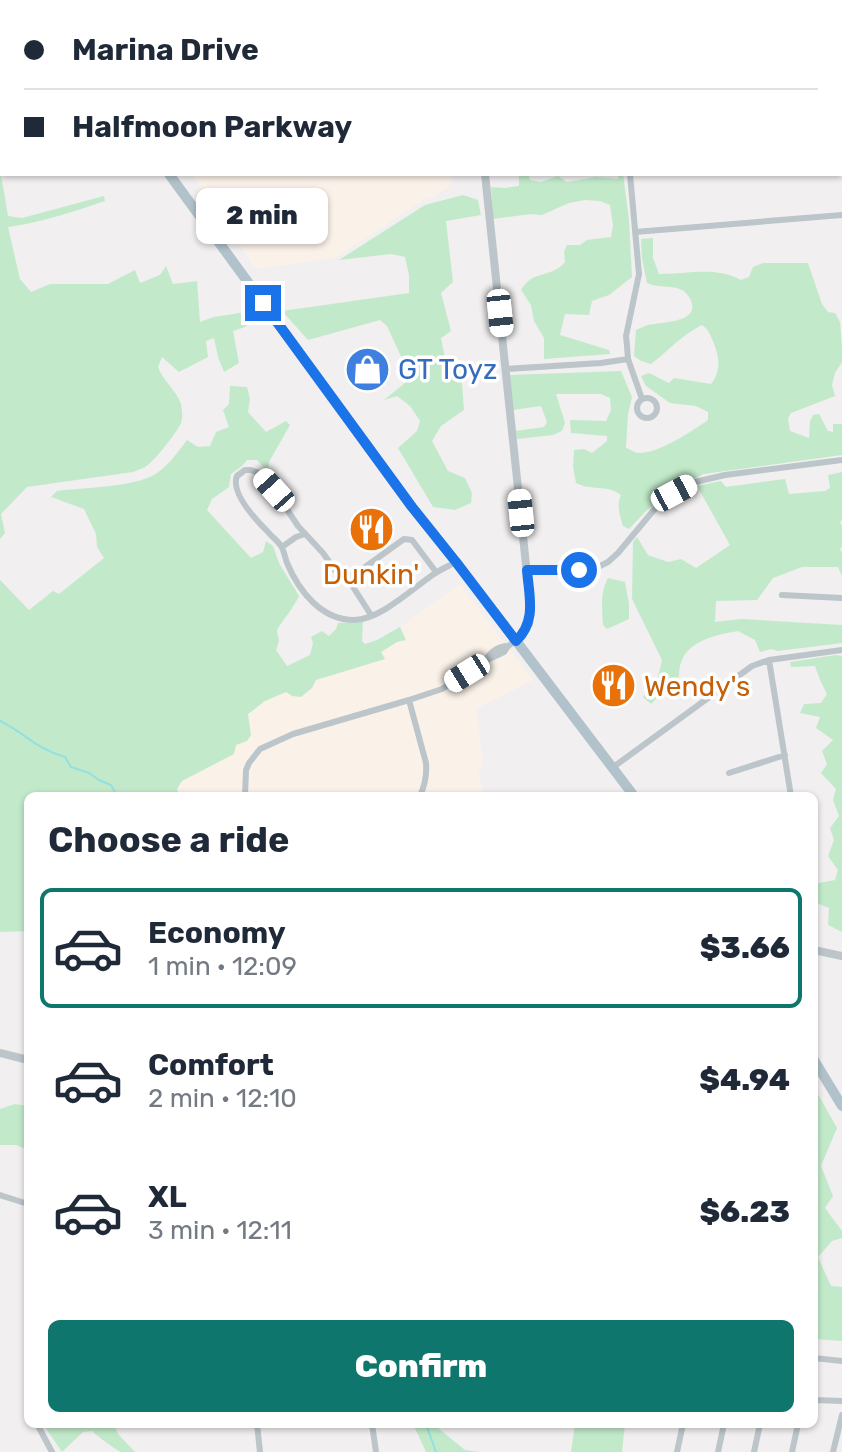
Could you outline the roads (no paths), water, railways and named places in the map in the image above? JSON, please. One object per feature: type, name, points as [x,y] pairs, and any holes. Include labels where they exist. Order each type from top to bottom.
[{"type":"main road","points":[[170,176],[412,507],[456,562],[512,644],[631,792]]},
{"type":"main road","points":[[818,1067],[842,1106]]},
{"type":"street","points":[[245,792],[246,770],[260,749],[293,734],[442,689],[504,652],[529,624],[527,570],[485,176]]},
{"type":"street","points":[[630,176],[639,274],[626,336],[628,359],[642,399]]},
{"type":"street","points":[[635,232],[842,215]]},
{"type":"street","points":[[506,369],[628,359]]},
{"type":"street","points":[[527,570],[579,570],[608,562],[658,505],[695,482],[725,475],[842,460]]},
{"type":"street","points":[[371,615],[346,576],[335,570],[259,473],[245,470],[235,478],[238,493],[282,547],[296,582],[305,595],[329,614],[344,619],[371,615],[456,562]]},
{"type":"street","points":[[282,547],[305,534]]},
{"type":"street","points":[[346,576],[354,575],[404,539],[412,540],[436,572]]},
{"type":"street","points":[[782,595],[842,598]]},
{"type":"street","points":[[612,768],[745,671],[769,660],[842,650]]},
{"type":"street","points":[[769,660],[790,792]]},
{"type":"street","points":[[409,700],[426,763],[422,792]]},
{"type":"street","points":[[729,773],[785,755]]},
{"type":"street","points":[[818,951],[842,956]]},
{"type":"street","points":[[0,1053],[24,1059]]},
{"type":"street","points":[[0,1195],[24,1203]]},
{"type":"street","points":[[818,1358],[842,1361]]},
{"type":"street","points":[[818,1400],[842,1401]]},
{"type":"street","points":[[833,1452],[842,1415]]},
{"type":"street","points":[[39,1428],[52,1452]]},
{"type":"street","points":[[257,1428],[260,1452]]},
{"type":"street","points":[[373,1428],[376,1452]]},
{"type":"street","points":[[677,1452],[682,1428]]},
{"type":"street","points":[[718,1452],[723,1428]]},
{"type":"street","points":[[754,1452],[759,1428]]},
{"type":"street","points":[[792,1452],[797,1428]]},
{"type":"waterway","points":[[0,721],[46,750],[65,757],[71,767],[111,785],[115,792]]},
{"type":"waterway","points":[[427,1428],[436,1452]]},
{"type":"place","name":"GT Toyz","points":[[367,369]]},
{"type":"place","name":"Dunkin'","points":[[371,529]]},
{"type":"place","name":"Wendy's","points":[[613,686]]}]
